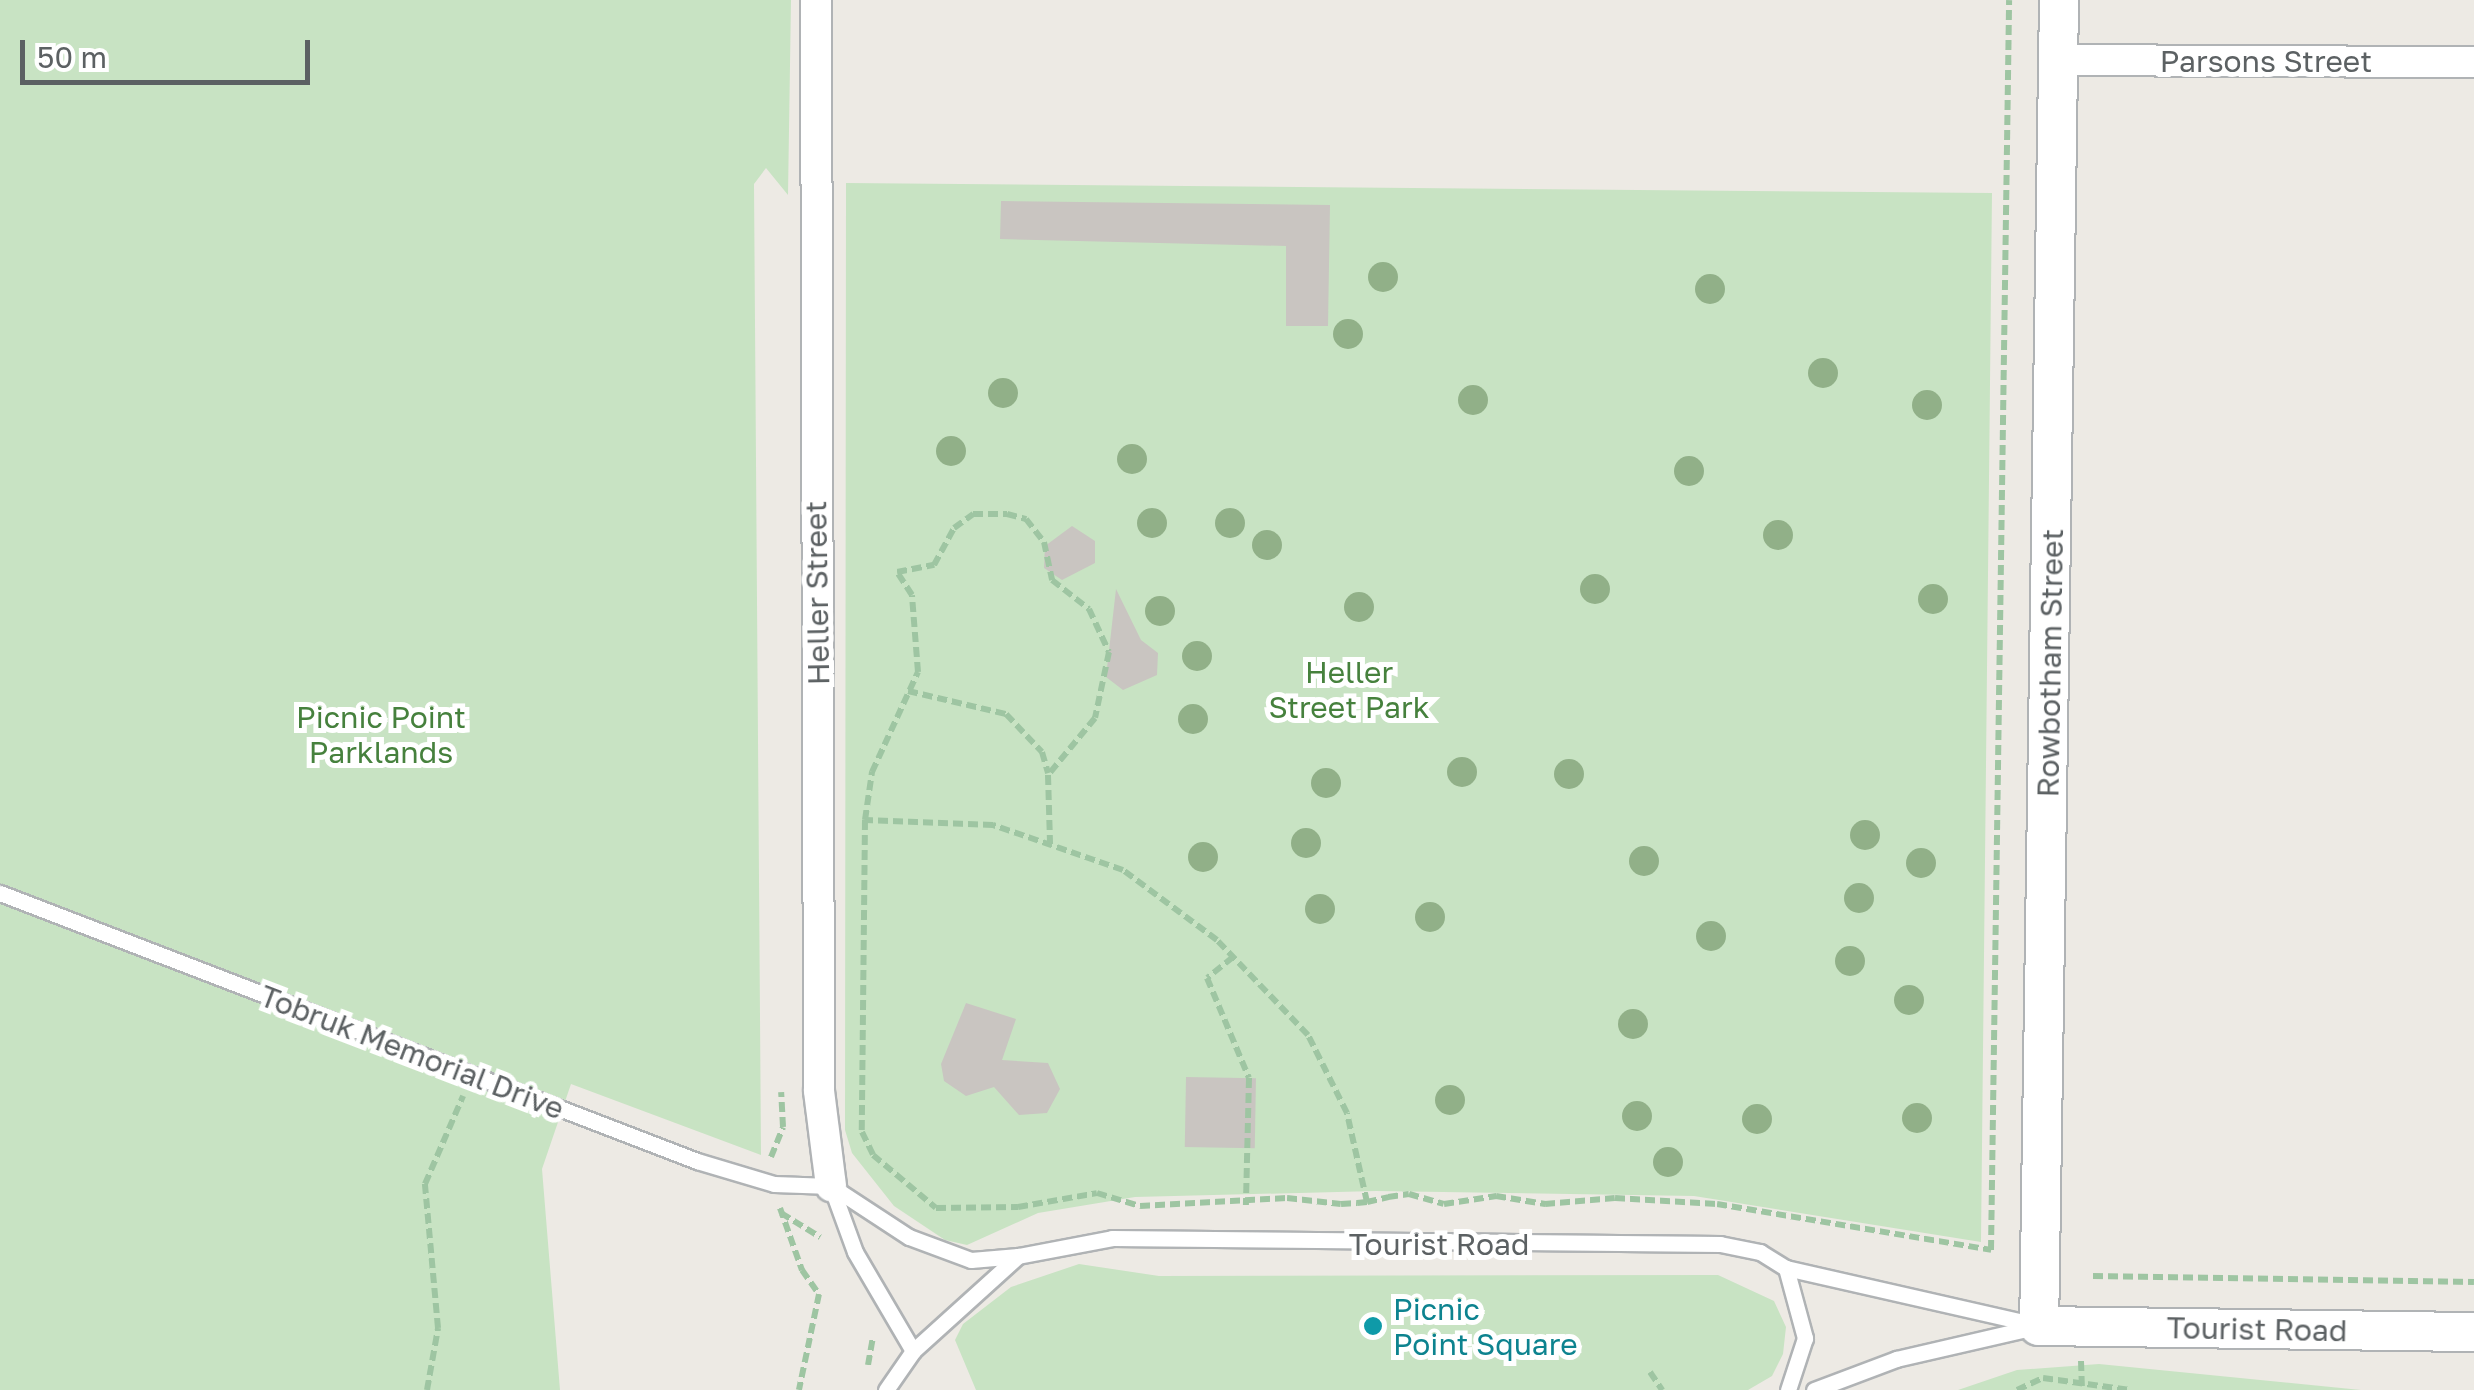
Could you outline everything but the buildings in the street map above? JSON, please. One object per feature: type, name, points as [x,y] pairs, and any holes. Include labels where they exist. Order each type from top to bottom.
[{"type":"street","name":"Heller Street","points":[[816,0],[819,1091],[831,1186]]},
{"type":"street","name":"Rowbotham Street","points":[[2040,1326],[2059,0]]},
{"type":"street","name":"Parsons Street","points":[[2058,60],[2474,62]]},
{"type":"street","name":"Tourist Road","points":[[2040,1326],[2474,1332]]},
{"type":"lane","name":"Tobruk Memorial Drive","points":[[0,893],[697,1161],[774,1184],[831,1186]]},
{"type":"lane","points":[[831,1186],[909,1237],[971,1260],[1018,1256]]},
{"type":"lane","name":"Heller Street","points":[[831,1186],[855,1252],[913,1351]]},
{"type":"lane","name":"Tourist Road","points":[[1018,1256],[1112,1238],[1720,1244],[1760,1252],[1786,1268],[2040,1326]]},
{"type":"lane","points":[[886,1390],[913,1351],[1018,1256]]},
{"type":"lane","points":[[1786,1268],[1805,1338],[1788,1390]]},
{"type":"lane","name":"Tourist Road","points":[[1814,1390],[1896,1358],[2040,1326]]},
{"type":"path","points":[[1048,774],[1095,718],[1108,652],[1089,610],[1052,580],[1044,542],[1026,519],[972,514],[954,528],[934,565],[897,572],[912,595],[918,672],[872,772],[866,820],[860,1085],[872,1155],[936,1208],[1018,1207],[1097,1193],[1140,1206],[1210,1199],[1246,1205],[1367,1202],[1409,1194],[1444,1204],[1496,1196],[1545,1204],[1717,1204],[1991,1250],[2009,0]]},
{"type":"path","points":[[908,691],[961,697],[1006,714],[1042,752],[1048,774],[1050,844]]},
{"type":"path","points":[[866,820],[993,825],[1124,870],[1233,957],[1308,1035],[1346,1113],[1367,1202]]},
{"type":"path","points":[[1233,957],[1208,978],[1249,1078],[1246,1205]]},
{"type":"path","points":[[427,1390],[438,1328],[425,1184],[472,1075]]},
{"type":"path","points":[[2093,1276],[2474,1282]]},
{"type":"path","points":[[1650,1372],[1662,1390]]},
{"type":"path","points":[[2017,1390],[2043,1378],[2130,1390]]},
{"type":"green space","name":"Picnic Point Parklands","points":[[0,0],[791,0],[788,195],[766,168],[754,184],[761,1155],[571,1084],[542,1169],[560,1390],[0,1390]]},
{"type":"green space","name":"Heller Street Park","points":[[846,183],[1992,193],[1981,1242],[1694,1196],[1376,1191],[1135,1197],[1038,1213],[967,1245],[945,1240],[894,1206],[852,1153],[845,1130]]},
{"type":"green space","name":"Picnic Point Square","points":[[1079,1264],[1159,1276],[1718,1275],[1774,1301],[1786,1327],[1783,1354],[1772,1376],[1748,1390],[976,1390],[955,1340],[963,1324],[1011,1287]]},
{"type":"green space","points":[[2099,1364],[2361,1390],[1958,1390],[2017,1370]]},
{"type":"place","name":"Picnic Point Square","points":[[1373,1326]]}]
